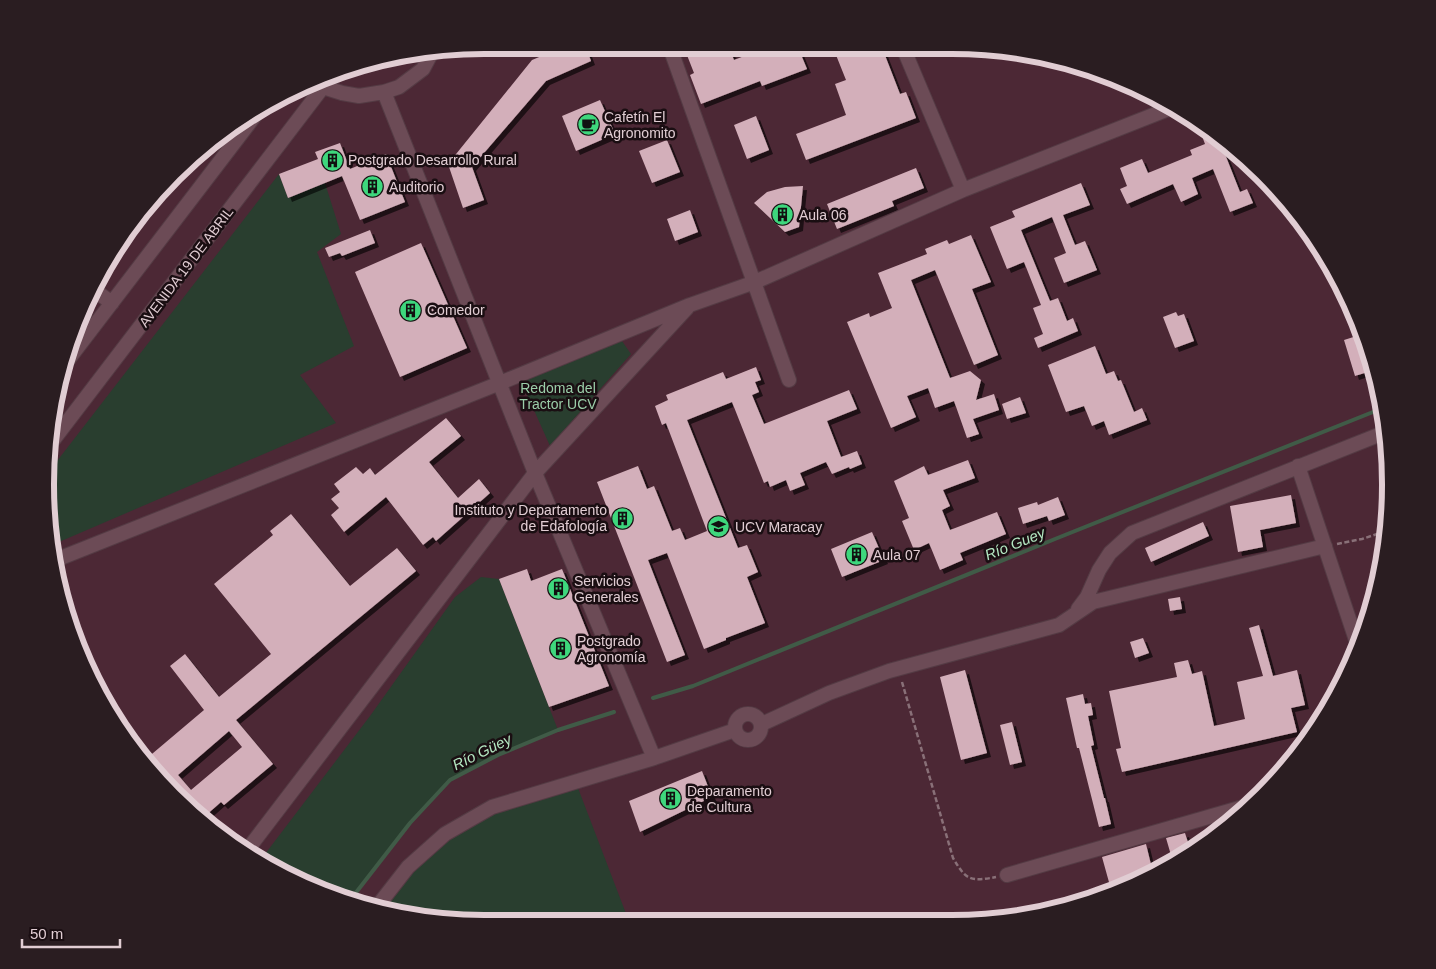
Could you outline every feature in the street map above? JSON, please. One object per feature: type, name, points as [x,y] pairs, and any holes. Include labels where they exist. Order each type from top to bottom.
[{"type":"lane","points":[[672,54],[790,380]]},
{"type":"lane","points":[[906,54],[963,190]]},
{"type":"lane","points":[[324,86],[342,93],[359,96],[384,92],[399,87],[423,69],[430,57]]},
{"type":"lane","name":"AVENIDA 19 DE ABRIL","points":[[56,436],[317,88]]},
{"type":"lane","points":[[384,92],[535,473],[654,758]]},
{"type":"lane","points":[[60,558],[500,383],[690,305],[755,282],[963,190],[1165,110]]},
{"type":"lane","points":[[76,350],[249,124]]},
{"type":"lane","points":[[98,293],[112,303]]},
{"type":"lane","points":[[250,846],[535,473],[690,305]]},
{"type":"lane","points":[[1075,614],[1087,597],[1099,570],[1110,553],[1132,533],[1379,435]]},
{"type":"lane","points":[[1298,466],[1354,635]]},
{"type":"lane","points":[[762,724],[829,693],[899,668],[1059,625],[1093,602],[1325,546]]},
{"type":"lane","points":[[745,714],[755,716],[762,724],[760,735],[756,739],[746,740],[741,738],[735,730],[737,720],[745,714]]},
{"type":"lane","points":[[380,903],[408,867],[445,834],[492,807],[654,758],[735,730]]},
{"type":"lane","points":[[1007,875],[1234,810]]},
{"type":"path","points":[[1325,546],[1362,539],[1380,533]]},
{"type":"path","points":[[899,668],[953,858],[963,874],[974,879],[1007,875]]},
{"type":"shaded area","name":"UCV Maracay","points":[[951,54],[1008,57],[1063,68],[1142,98],[1191,126],[1236,161],[1275,200],[1293,222],[1325,269],[1338,294],[1368,373],[1379,428],[1381,456],[1382,484],[1379,541],[1368,596],[1359,623],[1338,675],[1325,700],[1310,724],[1275,769],[1236,808],[1214,826],[1167,858],[1142,871],[1063,901],[1008,912],[980,914],[484,915],[428,912],[373,901],[294,871],[245,843],[200,808],[161,769],[126,724],[111,700],[87,649],[68,596],[57,541],[54,484],[55,456],[62,400],[77,346],[98,294],[126,245],[161,200],[200,161],[222,143],[269,111],[294,98],[346,77],[400,62],[456,55]]},
{"type":"green space","points":[[279,174],[288,198],[325,183],[341,234],[317,252],[354,346],[300,375],[336,423],[57,543],[55,464]]},
{"type":"green space","name":"Redoma del Tractor UCV","points":[[622,341],[631,354],[550,446],[521,381]]},
{"type":"green space","points":[[481,577],[499,579],[558,730],[498,755],[450,780],[410,823],[354,895],[294,871],[264,855],[370,716],[455,597]]},
{"type":"green space","points":[[578,788],[627,915],[456,914],[428,912],[385,904],[411,870],[447,839],[493,811]]},
{"type":"building","points":[[546,54],[588,54],[591,61],[546,81],[472,167],[484,200],[463,208],[448,164],[532,60]]},
{"type":"building","points":[[687,54],[732,54],[734,60],[749,54],[801,54],[807,69],[762,86],[760,81],[701,104],[690,75],[694,73]]},
{"type":"building","points":[[836,54],[884,54],[900,94],[906,92],[916,118],[806,160],[796,134],[846,115],[835,84],[846,80]]},
{"type":"building","name":"Cafetín El Agronomito","points":[[600,100],[615,134],[576,151],[562,116]]},
{"type":"building","points":[[756,116],[769,150],[747,159],[734,125]]},
{"type":"building","points":[[1201,133],[1224,151],[1240,192],[1247,189],[1253,203],[1230,212],[1213,169],[1192,178],[1198,194],[1181,202],[1173,184],[1127,204],[1120,189],[1127,186],[1120,168],[1142,159],[1148,173],[1192,155],[1190,150],[1205,144]]},
{"type":"building","points":[[667,140],[680,172],[652,183],[639,151]]},
{"type":"building","points":[[340,143],[350,169],[386,154],[405,202],[360,220],[342,176],[288,198],[279,174],[318,159],[315,152]]},
{"type":"building","points":[[916,168],[924,188],[892,201],[894,206],[837,229],[827,204]]},
{"type":"building","points":[[1081,183],[1090,205],[1063,215],[1075,245],[1085,241],[1097,270],[1064,283],[1054,258],[1066,253],[1052,217],[1021,230],[1050,301],[1058,298],[1067,321],[1073,318],[1078,331],[1038,348],[1034,338],[1043,334],[1033,308],[1041,305],[1024,262],[1007,269],[990,227],[1015,217],[1012,211]]},
{"type":"building","name":"Aula 06","points":[[803,186],[799,227],[785,232],[754,203],[767,192],[785,187]]},
{"type":"building","points":[[690,210],[698,232],[675,241],[667,219]]},
{"type":"building","points":[[370,230],[375,243],[342,256],[340,253],[329,257],[325,248]]},
{"type":"building","points":[[971,235],[991,282],[972,289],[998,355],[974,365],[935,270],[911,280],[950,378],[970,371],[981,380],[976,400],[994,394],[999,410],[973,419],[979,434],[967,438],[954,401],[935,408],[928,388],[907,396],[916,417],[891,428],[847,322],[869,313],[870,317],[892,308],[878,273],[927,254],[925,249],[947,240],[949,244]]},
{"type":"building","name":"Comedor","points":[[421,243],[467,348],[400,377],[355,272]]},
{"type":"building","points":[[1176,312],[1178,316],[1184,314],[1194,341],[1175,348],[1163,317]]},
{"type":"building","points":[[1355,336],[1368,372],[1355,376],[1344,340]]},
{"type":"building","points":[[1095,346],[1106,374],[1114,371],[1118,381],[1121,380],[1134,412],[1142,408],[1147,420],[1109,435],[1104,421],[1092,426],[1084,406],[1066,412],[1048,365]]},
{"type":"building","name":"Instituto y Departamento de Edafología","points":[[756,367],[761,380],[755,382],[759,392],[752,395],[764,424],[849,390],[857,409],[827,421],[841,457],[857,451],[862,464],[832,474],[826,462],[800,473],[805,485],[790,491],[786,480],[770,487],[768,481],[764,483],[732,402],[687,420],[738,548],[747,545],[758,572],[747,577],[765,623],[704,649],[667,553],[648,560],[685,655],[667,662],[597,482],[638,466],[647,489],[654,486],[672,531],[680,528],[685,540],[707,531],[666,423],[662,425],[655,406],[668,400],[666,395],[723,372],[726,379]]},
{"type":"building","points":[[1020,397],[1026,413],[1007,419],[1002,404]]},
{"type":"building","points":[[446,418],[461,436],[429,462],[458,498],[479,479],[490,493],[436,541],[433,537],[423,545],[386,497],[344,532],[331,515],[339,508],[331,499],[340,492],[334,484],[356,467],[363,474],[370,468],[375,475]]},
{"type":"building","points":[[968,460],[975,478],[943,490],[950,506],[942,510],[950,530],[997,512],[1006,534],[960,553],[963,560],[940,570],[929,543],[914,550],[902,521],[909,518],[894,481],[924,466],[928,475]]},
{"type":"building","points":[[1291,495],[1296,523],[1260,530],[1263,547],[1238,552],[1230,506]]},
{"type":"building","points":[[1058,497],[1065,515],[1049,521],[1047,516],[1023,524],[1018,508],[1037,502],[1038,505]]},
{"type":"building","points":[[291,514],[350,586],[397,548],[416,571],[236,720],[273,764],[224,805],[221,802],[207,814],[180,789],[150,756],[204,710],[170,666],[185,654],[219,697],[271,654],[214,584],[273,535],[270,531]],"holes":[[[229,731],[242,747],[191,790],[178,775]]]},
{"type":"building","points":[[1203,522],[1209,536],[1151,562],[1145,548]]},
{"type":"building","name":"Aula 07","points":[[872,532],[884,560],[842,577],[831,549]]},
{"type":"building","name":"Postgrado Agronomía","points":[[527,569],[531,581],[562,569],[609,686],[549,707],[499,579]]},
{"type":"building","points":[[1180,597],[1182,609],[1170,611],[1168,599]]},
{"type":"building","points":[[1259,625],[1273,676],[1297,670],[1305,705],[1291,708],[1297,732],[1122,772],[1116,749],[1121,748],[1109,691],[1177,677],[1174,663],[1188,660],[1192,674],[1202,671],[1214,726],[1245,719],[1237,682],[1263,676],[1249,628]]},
{"type":"building","points":[[1143,638],[1149,653],[1135,658],[1130,642]]},
{"type":"building","points":[[965,670],[987,753],[961,760],[940,677]]},
{"type":"building","points":[[1083,694],[1085,704],[1091,703],[1093,715],[1088,716],[1094,745],[1091,746],[1111,824],[1099,827],[1079,748],[1077,748],[1066,698]]},
{"type":"building","points":[[1012,722],[1022,762],[1010,765],[1000,725]]},
{"type":"building","name":"Deparamento de Cultura","points":[[702,771],[712,797],[640,832],[629,801]]},
{"type":"building","points":[[1185,833],[1189,844],[1171,855],[1166,838]]},
{"type":"building","points":[[1146,844],[1151,866],[1110,884],[1102,857]]},
{"type":"waterway","name":"Río Guey","points":[[653,698],[693,686],[1376,411]]},
{"type":"waterway","name":"Río Güey","points":[[354,895],[410,823],[450,780],[498,755],[558,730],[614,712]]},
{"type":"place","name":"Cafetín El Agronomito","points":[[588,125]]},
{"type":"place","name":"Postgrado Desarrollo Rural","points":[[332,160]]},
{"type":"place","name":"Auditorio","points":[[373,187]]},
{"type":"place","name":"Aula 06","points":[[783,215]]},
{"type":"place","name":"Comedor","points":[[411,310]]},
{"type":"place","name":"Instituto y Departamento de Edafología","points":[[623,518]]},
{"type":"place","name":"UCV Maracay","points":[[719,527]]},
{"type":"place","name":"Aula 07","points":[[857,555]]},
{"type":"place","name":"Servicios Generales","points":[[558,589]]},
{"type":"place","name":"Postgrado Agronomía","points":[[561,649]]},
{"type":"place","name":"Deparamento de Cultura","points":[[671,799]]}]
